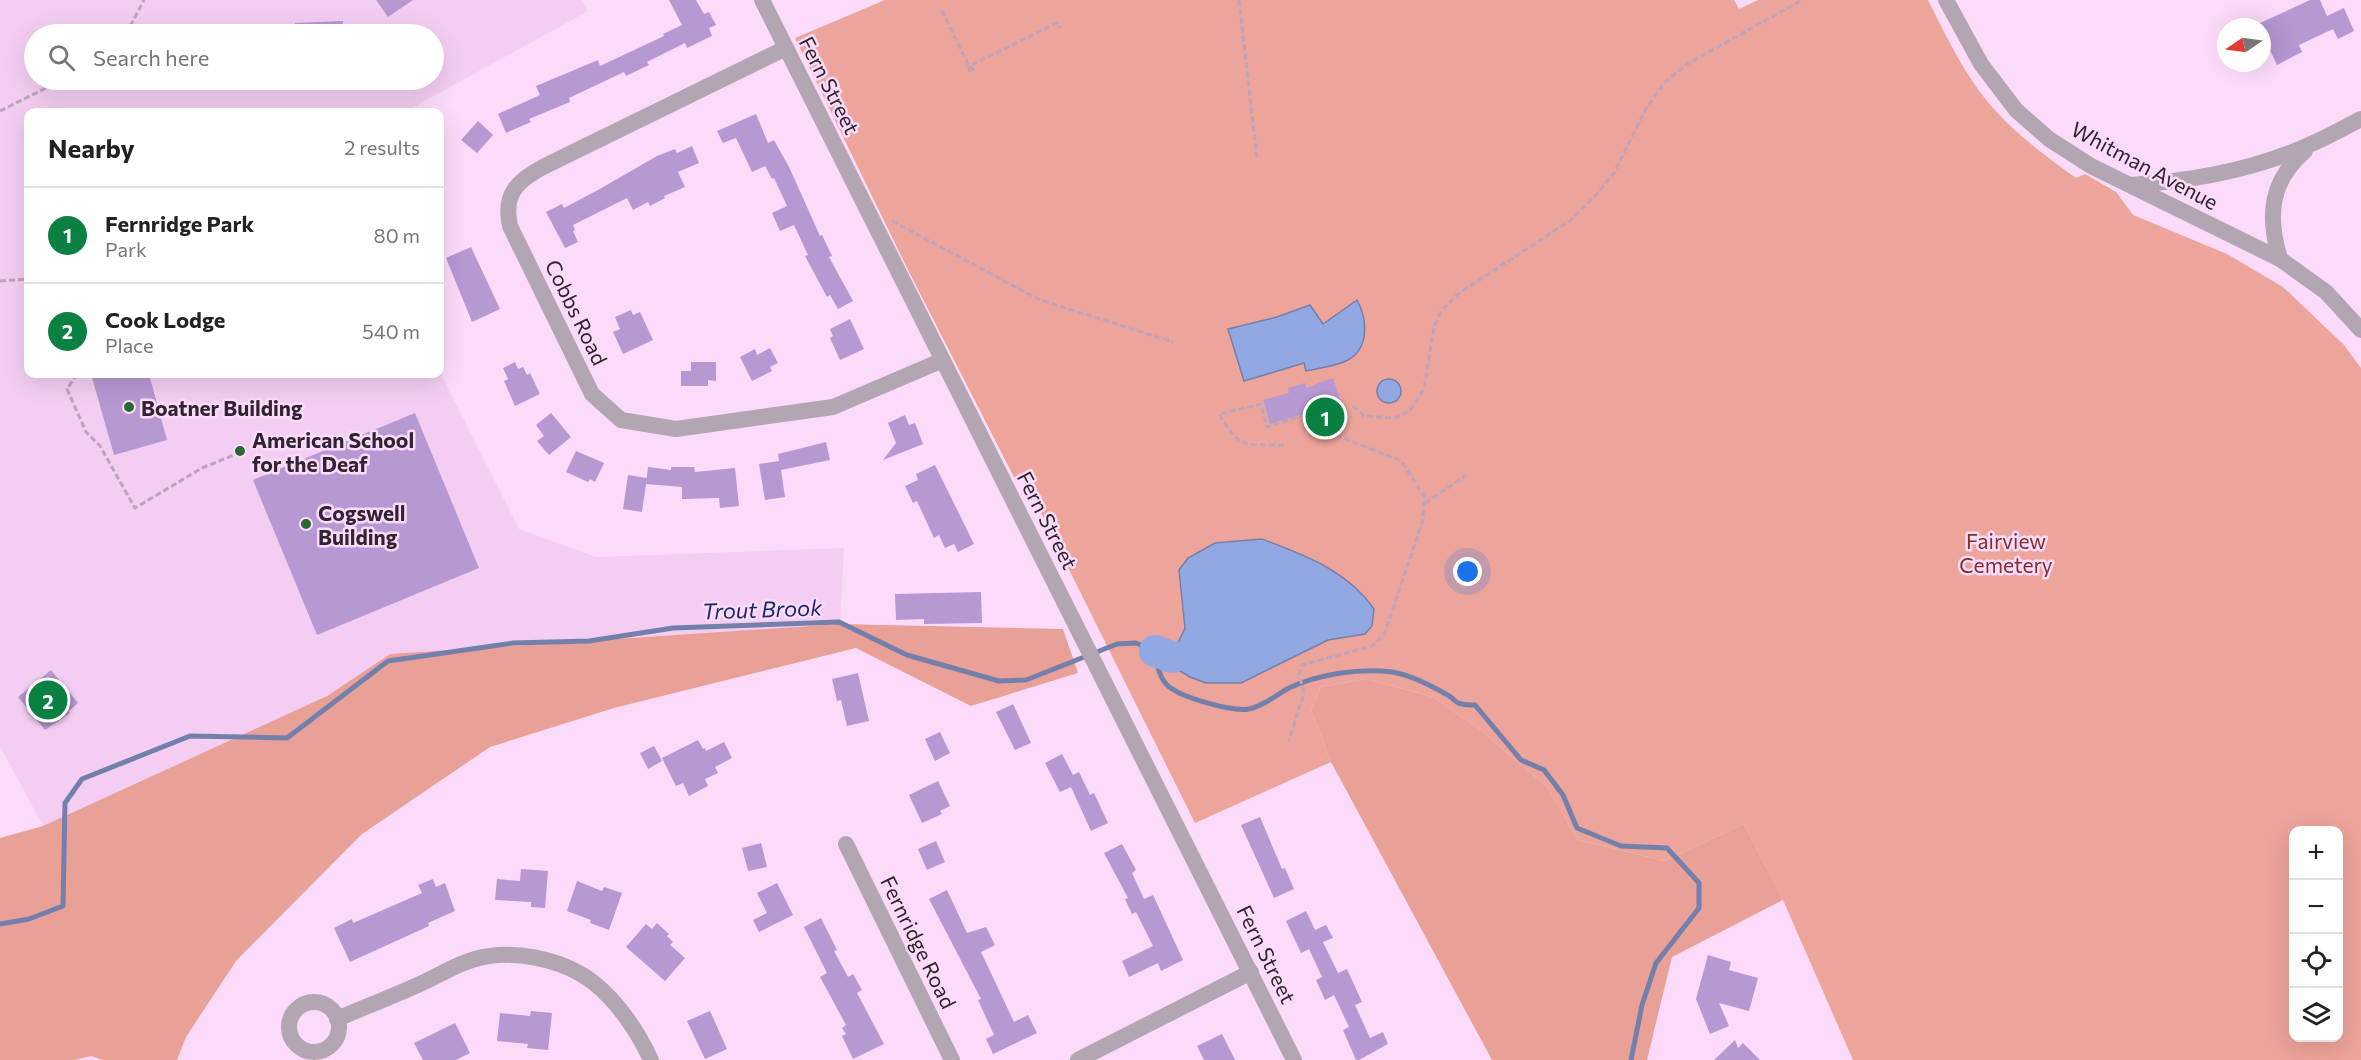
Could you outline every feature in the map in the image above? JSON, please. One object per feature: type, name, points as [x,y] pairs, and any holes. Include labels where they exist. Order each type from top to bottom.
[{"type":"street","name":"Fern Street","points":[[762,0],[1294,1060]]},
{"type":"street","name":"Whitman Avenue","points":[[1946,0],[1981,64],[2016,110],[2049,139],[2091,166],[2280,259],[2326,292],[2361,330]]},
{"type":"street","name":"Cobbs Road","points":[[786,48],[543,167],[522,180],[510,195],[507,214],[510,226],[592,394],[621,420],[676,429],[833,407],[943,360]]},
{"type":"street","points":[[2130,185],[2175,181],[2228,172],[2264,162],[2312,144],[2361,119]]},
{"type":"street","points":[[2280,259],[2272,220],[2275,194],[2286,170],[2312,144]]},
{"type":"street","name":"Fernridge Road","points":[[846,844],[952,1060]]},
{"type":"street","points":[[337,1019],[471,960],[505,954],[533,956],[570,970],[593,982],[617,1006],[644,1045],[651,1060]]},
{"type":"street","points":[[1078,1060],[1251,972]]},
{"type":"path","points":[[131,24],[144,0]]},
{"type":"path","points":[[1239,0],[1257,159]]},
{"type":"path","points":[[1353,406],[1364,416],[1393,418],[1403,415],[1412,408],[1424,389],[1434,327],[1441,311],[1458,294],[1571,220],[1594,197],[1614,173],[1647,107],[1665,82],[1689,63],[1802,0]]},
{"type":"path","points":[[942,10],[972,71]]},
{"type":"path","points":[[969,66],[1058,23],[1060,28]]},
{"type":"path","points":[[0,111],[42,90]]},
{"type":"path","points":[[892,221],[1040,300],[1173,342]]},
{"type":"path","points":[[0,281],[24,279]]},
{"type":"path","points":[[74,378],[67,388],[86,432],[100,446],[135,507],[202,468],[241,452]]},
{"type":"path","points":[[1284,446],[1266,444],[1254,446],[1241,443],[1231,433],[1219,414],[1261,404],[1268,427],[1322,410],[1316,422],[1319,428],[1401,461],[1424,496],[1425,503],[1423,520],[1384,635],[1372,646],[1302,665],[1299,674],[1304,693],[1289,741]]},
{"type":"path","points":[[1425,503],[1467,475]]},
{"type":"shaded area","name":"American School for the Deaf","points":[[0,0],[582,0],[588,11],[412,108],[24,108],[24,378],[443,378],[519,529],[596,557],[844,548],[840,624],[390,654],[327,696],[43,826],[0,746]]},
{"type":"shaded area","points":[[840,624],[1063,629],[1078,673],[971,706],[856,648],[614,708],[490,747],[362,834],[236,961],[186,1037],[177,1060],[103,1060],[91,1056],[75,1060],[0,1060],[0,838],[43,826],[327,696],[390,654]]},
{"type":"shaded area","points":[[1366,679],[1433,697],[1479,729],[1547,787],[1578,840],[1665,861],[1744,824],[1783,900],[1672,957],[1647,1060],[1492,1060],[1331,762],[1311,710],[1321,687]]},
{"type":"green space","name":"Fairview Cemetery","points":[[885,0],[1734,0],[1739,9],[1758,0],[1928,0],[1975,85],[2004,120],[2024,138],[2076,178],[2085,174],[2116,192],[2133,215],[2227,254],[2283,287],[2344,345],[2361,368],[2361,1060],[1853,1060],[1783,900],[1744,824],[1665,861],[1578,840],[1547,787],[1479,729],[1433,697],[1366,679],[1321,687],[1311,710],[1331,762],[1195,823],[1023,477],[1015,479],[908,270],[795,38]]},
{"type":"water","points":[[1357,300],[1363,315],[1364,332],[1360,348],[1355,355],[1333,365],[1306,371],[1304,363],[1244,381],[1228,329],[1277,317],[1310,305],[1323,324]]},
{"type":"water","points":[[1389,379],[1394,380],[1400,386],[1400,396],[1394,402],[1389,403],[1384,402],[1378,396],[1377,391],[1378,386],[1384,380]]},
{"type":"water","points":[[1262,539],[1324,565],[1351,584],[1374,609],[1372,626],[1365,634],[1328,640],[1241,683],[1206,683],[1168,664],[1185,628],[1179,570],[1188,558],[1215,543]]},
{"type":"building","points":[[376,0],[413,0],[388,17]]},
{"type":"building","points":[[669,0],[696,0],[704,14],[709,12],[716,25],[709,28],[712,36],[687,48],[685,43],[647,62],[649,65],[626,76],[624,72],[569,98],[570,102],[529,119],[531,122],[506,133],[498,114],[540,95],[536,86],[598,60],[600,66],[682,25]]},
{"type":"building","points":[[2310,0],[2320,0],[2327,16],[2344,8],[2354,31],[2338,39],[2333,29],[2299,45],[2302,52],[2277,65],[2271,52],[2271,18]]},
{"type":"building","points":[[343,21],[343,24],[295,23]]},
{"type":"building","points":[[756,114],[768,143],[774,140],[790,169],[820,236],[822,235],[832,256],[829,257],[853,301],[838,309],[830,295],[827,297],[805,256],[808,255],[794,225],[780,231],[772,213],[787,206],[774,178],[772,179],[765,166],[752,172],[736,138],[723,143],[717,131]]},
{"type":"building","points":[[478,121],[493,135],[477,153],[461,140]]},
{"type":"building","points":[[692,146],[699,163],[678,172],[685,187],[664,196],[665,198],[650,206],[648,202],[633,210],[627,198],[573,225],[578,242],[565,248],[546,212],[562,204],[564,208],[657,156],[675,149],[677,153]]},
{"type":"building","points":[[471,247],[500,309],[472,322],[446,258]]},
{"type":"building","points":[[631,310],[633,315],[640,312],[653,340],[623,354],[613,332],[620,329],[615,317]]},
{"type":"building","points":[[850,319],[864,349],[840,360],[830,338],[833,336],[830,329]]},
{"type":"building","points":[[770,348],[778,363],[770,367],[772,371],[752,381],[740,357],[755,349],[757,355]]},
{"type":"building","points":[[515,362],[518,369],[523,367],[527,375],[530,373],[540,394],[515,406],[504,381],[508,379],[503,368]]},
{"type":"building","points":[[691,362],[716,362],[716,381],[708,380],[708,386],[681,386],[681,371],[691,371]]},
{"type":"building","name":"Boatner Building","points":[[92,378],[150,378],[167,440],[114,455]]},
{"type":"building","points":[[1333,378],[1341,402],[1270,424],[1263,400],[1289,393],[1288,388],[1305,383],[1306,388]]},
{"type":"building","name":"Cogswell Building","points":[[415,413],[479,568],[317,635],[253,480]]},
{"type":"building","points":[[551,413],[571,437],[549,455],[537,441],[544,436],[536,425]]},
{"type":"building","points":[[905,415],[909,425],[915,423],[923,444],[883,460],[896,443],[888,423]]},
{"type":"building","points":[[826,442],[830,460],[781,470],[785,497],[765,500],[759,464],[779,461],[778,454]]},
{"type":"building","points":[[576,451],[604,463],[595,482],[590,479],[588,482],[566,472]]},
{"type":"building","points":[[935,465],[974,544],[958,552],[954,544],[945,548],[939,535],[934,538],[917,501],[913,503],[905,486],[918,480],[916,474]]},
{"type":"building","points":[[648,467],[671,470],[671,467],[694,467],[695,472],[735,468],[739,506],[720,508],[719,498],[682,499],[682,487],[646,484]]},
{"type":"building","points":[[628,475],[647,478],[642,512],[623,509]]},
{"type":"building","points":[[981,592],[982,623],[924,624],[924,619],[896,620],[895,594]]},
{"type":"building","points":[[51,670],[78,703],[69,711],[70,713],[45,730],[18,697]]},
{"type":"building","points":[[858,673],[869,721],[847,726],[841,700],[837,701],[832,679]]},
{"type":"building","points":[[1013,704],[1031,743],[1015,750],[996,712]]},
{"type":"building","points":[[940,732],[950,753],[935,761],[925,739]]},
{"type":"building","points":[[698,740],[706,751],[724,742],[732,758],[715,767],[718,773],[705,779],[708,786],[689,796],[683,783],[676,786],[662,758]]},
{"type":"building","points":[[654,746],[662,761],[648,769],[640,753]]},
{"type":"building","points":[[1062,754],[1073,775],[1079,772],[1090,795],[1094,793],[1108,823],[1091,831],[1071,787],[1060,792],[1045,763]]},
{"type":"building","points":[[938,781],[950,806],[940,811],[942,814],[922,823],[909,795]]},
{"type":"building","points":[[1260,817],[1282,869],[1285,868],[1294,889],[1274,898],[1241,825]]},
{"type":"building","points":[[936,841],[945,862],[927,870],[918,849]]},
{"type":"building","points":[[761,843],[767,867],[748,871],[742,848]]},
{"type":"building","points":[[1122,844],[1136,870],[1132,873],[1144,899],[1153,895],[1183,960],[1161,971],[1158,963],[1129,977],[1122,961],[1153,946],[1136,912],[1132,914],[1125,899],[1128,898],[1104,853]]},
{"type":"building","points":[[521,869],[548,871],[545,908],[531,907],[531,902],[495,900],[497,879],[520,881]]},
{"type":"building","points":[[433,879],[436,887],[445,883],[455,911],[428,923],[429,926],[350,962],[334,928],[352,919],[353,923],[422,893],[418,885]]},
{"type":"building","points":[[577,881],[602,891],[604,887],[622,893],[609,930],[567,911]]},
{"type":"building","points":[[777,883],[793,915],[759,932],[753,920],[767,913],[757,893]]},
{"type":"building","points":[[947,890],[967,933],[986,927],[995,945],[981,952],[1014,1022],[1028,1015],[1037,1033],[993,1054],[986,1039],[994,1035],[978,1000],[981,999],[929,899]]},
{"type":"building","points":[[1306,911],[1315,930],[1326,925],[1333,938],[1323,942],[1338,973],[1347,969],[1362,1002],[1355,1005],[1370,1038],[1383,1032],[1388,1044],[1359,1060],[1356,1060],[1343,1030],[1349,1027],[1334,995],[1325,1000],[1316,980],[1322,977],[1309,949],[1301,953],[1286,921]]},
{"type":"building","points":[[821,918],[837,950],[834,951],[848,977],[853,974],[862,990],[857,993],[884,1044],[853,1059],[842,1036],[846,1034],[842,1028],[846,1025],[820,977],[827,973],[804,927]]},
{"type":"building","points":[[657,923],[669,934],[667,936],[673,942],[670,945],[685,958],[665,981],[626,947],[646,924],[652,929]]},
{"type":"building","points":[[1708,955],[1731,962],[1729,970],[1758,978],[1749,1011],[1719,1003],[1729,1026],[1710,1034],[1696,999]]},
{"type":"building","points":[[531,1011],[552,1013],[548,1050],[527,1048],[528,1044],[497,1041],[500,1013],[530,1016]]},
{"type":"building","points":[[710,1011],[727,1049],[705,1059],[687,1021]]},
{"type":"building","points":[[455,1023],[470,1053],[456,1060],[423,1060],[414,1043]]},
{"type":"building","points":[[1222,1034],[1235,1060],[1204,1060],[1197,1046]]},
{"type":"building","points":[[1735,1040],[1738,1048],[1743,1043],[1760,1060],[1714,1060]]},
{"type":"waterway","name":"Trout Brook","points":[[0,924],[29,919],[63,906],[65,803],[82,779],[190,736],[287,738],[388,661],[513,643],[589,641],[673,628],[839,622],[907,655],[999,681],[1026,680],[1117,644],[1136,643],[1155,651],[1158,669],[1167,685],[1173,690],[1194,699],[1231,708],[1254,708],[1301,683],[1339,673],[1392,672],[1415,679],[1430,685],[1456,702],[1475,705],[1521,760],[1544,770],[1563,795],[1577,828],[1621,846],[1667,848],[1699,883],[1699,908],[1656,963],[1642,1005],[1631,1060]]},
{"type":"waterway","points":[[1155,651],[1172,657]]},
{"type":"place","name":"Boatner Building","points":[[129,407]]},
{"type":"place","name":"Fernridge Park","points":[[1325,417]]},
{"type":"place","name":"American School for the Deaf","points":[[240,451]]},
{"type":"place","name":"Cogswell Building","points":[[306,524]]},
{"type":"place","name":"Cook Lodge","points":[[48,700]]}]
